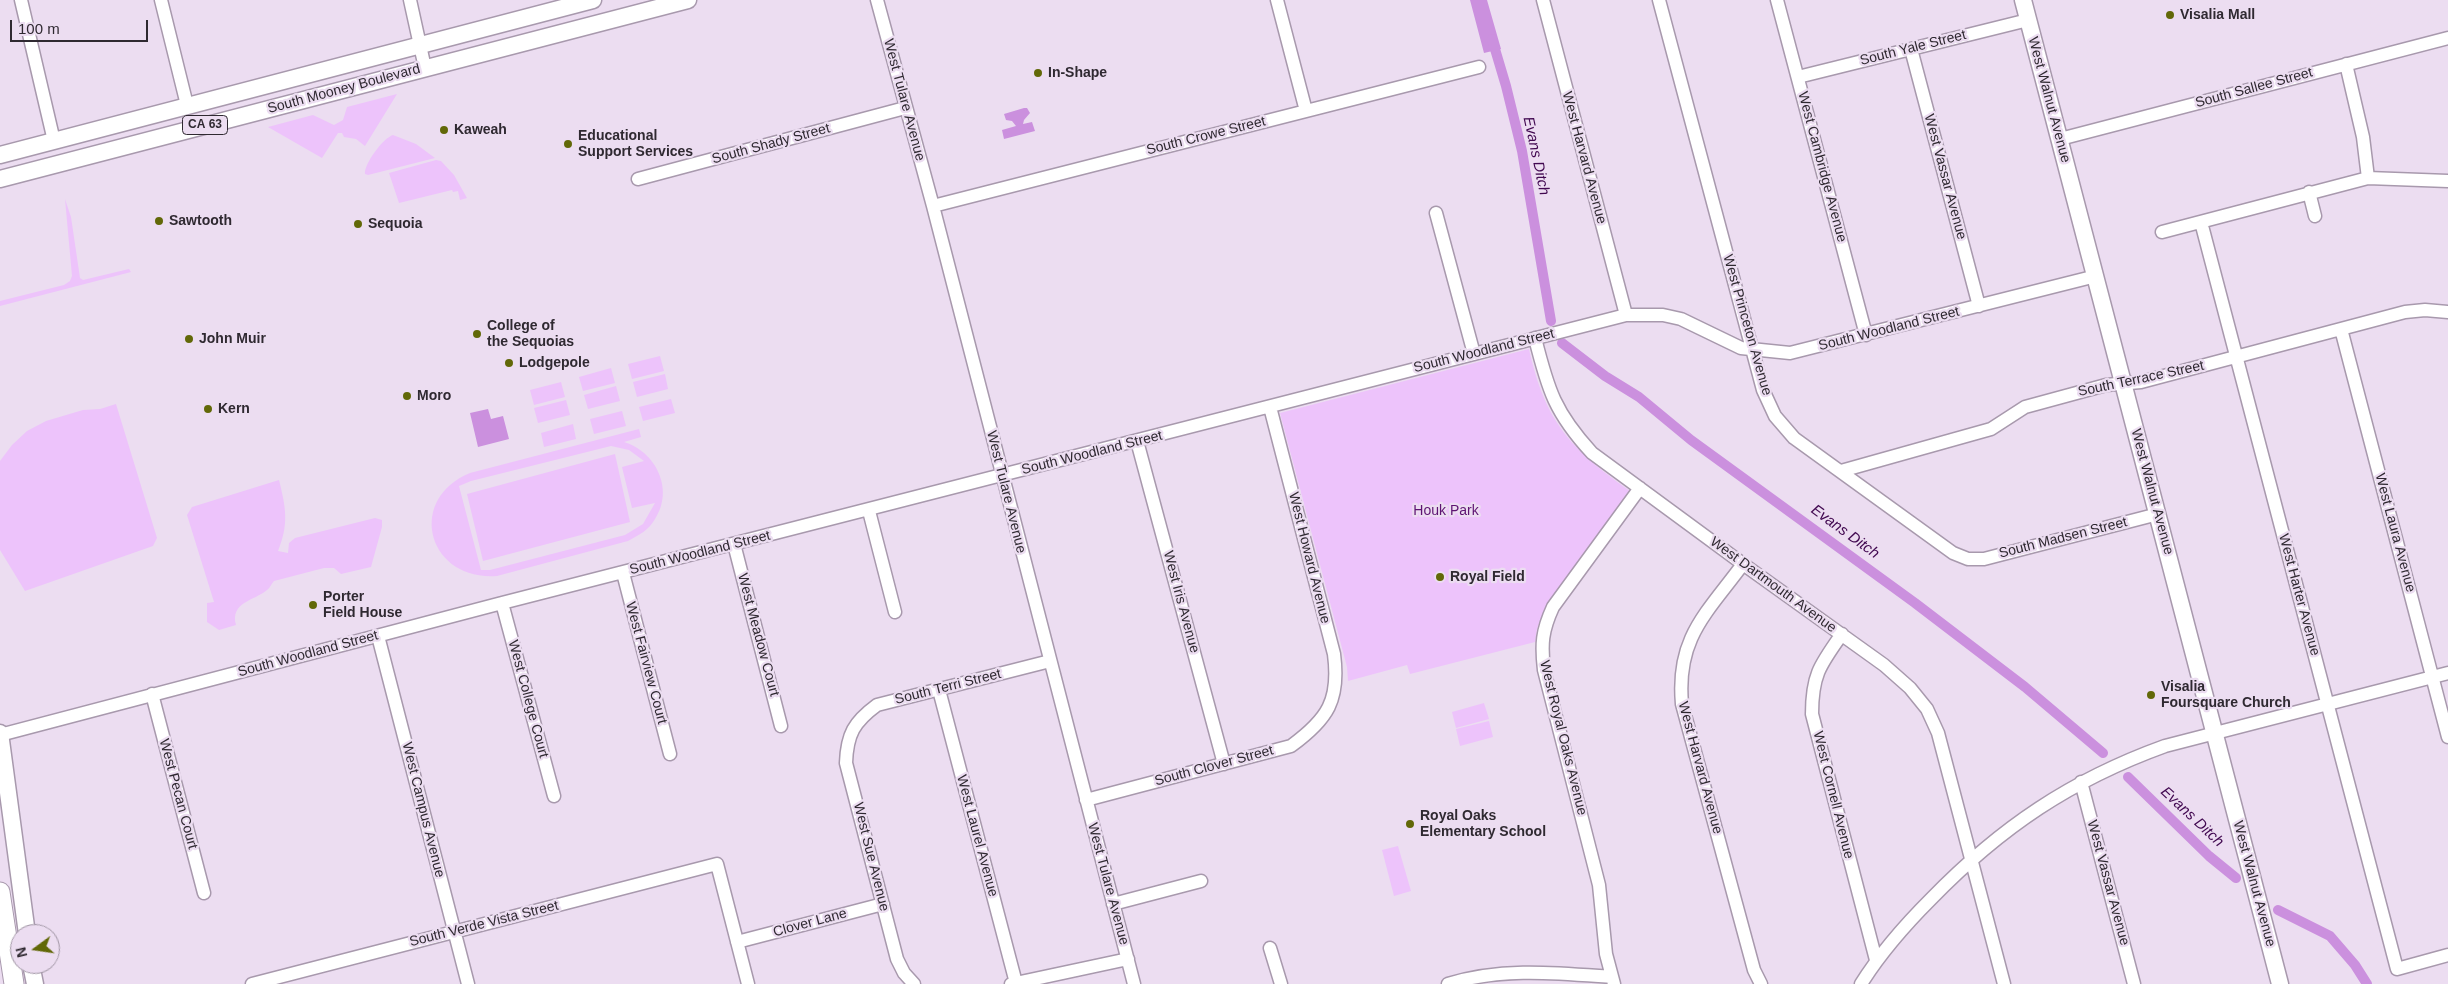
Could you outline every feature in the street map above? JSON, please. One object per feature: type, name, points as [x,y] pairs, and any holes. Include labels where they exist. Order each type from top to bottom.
[{"type":"highway","points":[[0,892],[14,984]]},
{"type":"highway","points":[[0,978],[2,984]]},
{"type":"main road","name":"South Mooney Boulevard","points":[[0,155],[593,0]]},
{"type":"main road","name":"South Mooney Boulevard","points":[[0,179],[688,0]]},
{"type":"main road","name":"West Walnut Avenue","points":[[2023,0],[2280,984]]},
{"type":"main road","points":[[0,734],[26,924]]},
{"type":"street","points":[[21,0],[54,141]]},
{"type":"street","points":[[162,0],[187,105]]},
{"type":"street","points":[[410,0],[425,68]]},
{"type":"street","name":"West Tulare Avenue","points":[[877,0],[933,206],[1134,984]]},
{"type":"street","points":[[1278,0],[1306,111]]},
{"type":"street","name":"West Harvard Avenue","points":[[1543,0],[1626,316]]},
{"type":"street","name":"West Princeton Avenue","points":[[1659,0],[1751,350],[1763,390],[1775,416],[1794,438],[1953,553],[1968,559]]},
{"type":"street","name":"West Cambridge Avenue","points":[[1777,0],[1866,335]]},
{"type":"street","name":"South Yale Street","points":[[1798,77],[2028,20]]},
{"type":"street","name":"South Sallee Street","points":[[2060,139],[2448,38]]},
{"type":"street","name":"West Vassar Avenue","points":[[1911,49],[1979,306]]},
{"type":"street","points":[[2346,64],[2363,137],[2368,178]]},
{"type":"street","name":"South Crowe Street","points":[[933,206],[1479,67]]},
{"type":"street","name":"South Shady Street","points":[[638,179],[905,108]]},
{"type":"street","points":[[2162,232],[2368,178],[2448,181]]},
{"type":"street","points":[[2309,192],[2315,216]]},
{"type":"street","points":[[1436,213],[1474,354]]},
{"type":"street","name":"West Harter Avenue","points":[[2200,222],[2397,969],[2448,955]]},
{"type":"street","name":"South Woodland Street","points":[[0,734],[502,603],[1626,316],[1663,315],[1681,319],[1733,345],[1751,350],[1797,352],[2096,276]]},
{"type":"street","name":"South Terrace Street","points":[[1841,471],[1991,429],[2025,407],[2106,385],[2123,382],[2141,382],[2405,312],[2425,310],[2448,312]]},
{"type":"street","name":"West Laura Avenue","points":[[2341,329],[2448,737]]},
{"type":"street","name":"West Dartmouth Avenue","points":[[1535,338],[1546,385],[1562,416],[1592,453],[1842,634],[1910,688],[1928,709],[1938,733],[1972,859]]},
{"type":"street","name":"West Howard Avenue","points":[[1270,407],[1334,654],[1337,675],[1328,710]]},
{"type":"street","name":"West Iris Avenue","points":[[1137,441],[1224,764]]},
{"type":"street","name":"West Royal Oaks Avenue","points":[[1613,980],[1606,954],[1599,885],[1544,670],[1542,649],[1545,625],[1553,607],[1640,488]]},
{"type":"street","points":[[868,511],[895,612]]},
{"type":"street","name":"South Madsen Street","points":[[1968,559],[1984,559],[2158,514]]},
{"type":"street","name":"West Meadow Court","points":[[734,544],[781,726]]},
{"type":"street","name":"West Harvard Avenue","points":[[1743,564],[1692,634],[1684,655],[1680,680],[1682,704],[1754,970],[1761,984]]},
{"type":"street","name":"West Fairview Court","points":[[622,573],[670,754]]},
{"type":"street","name":"West College Court","points":[[502,603],[554,796]]},
{"type":"street","name":"West Cornell Avenue","points":[[1842,634],[1818,667],[1812,690],[1812,714],[1876,960]]},
{"type":"street","name":"West Campus Avenue","points":[[378,636],[468,984]]},
{"type":"street","name":"South Terri Street","points":[[855,727],[861,717],[878,705],[1050,661]]},
{"type":"street","points":[[1861,984],[1876,960],[1910,920],[1972,859],[2010,826],[2081,782],[2123,761],[2165,746],[2448,673]]},
{"type":"street","name":"West Laurel Avenue","points":[[939,690],[1014,983]]},
{"type":"street","name":"West Pecan Court","points":[[152,694],[204,893]]},
{"type":"street","name":"South Clover Street","points":[[1086,800],[1291,746],[1314,730],[1328,710]]},
{"type":"street","name":"West Sue Avenue","points":[[855,727],[847,744],[846,763],[897,959],[904,973],[914,984]]},
{"type":"street","name":"West Vassar Avenue","points":[[2081,782],[2134,984]]},
{"type":"street","points":[[1972,859],[2004,984]]},
{"type":"street","name":"South Verde Vista Street","points":[[252,984],[717,864],[736,942]]},
{"type":"street","points":[[1113,904],[1201,881]]},
{"type":"street","name":"Clover Lane","points":[[736,942],[883,904]]},
{"type":"street","points":[[736,942],[748,984]]},
{"type":"street","points":[[1270,948],[1281,984]]},
{"type":"street","points":[[1014,983],[1128,959]]},
{"type":"street","points":[[1448,984],[1541,972],[1613,980]]},
{"type":"green space","points":[[397,94],[365,146],[356,139],[344,137],[342,133],[338,133],[322,158],[268,127],[313,115],[334,125],[343,120],[347,107]]},
{"type":"green space","points":[[393,135],[416,144],[435,158],[368,175],[365,174],[375,152],[384,141]]},
{"type":"green space","points":[[436,160],[441,161],[454,175],[467,198],[460,200],[458,191],[453,192],[452,190],[399,203],[389,173]]},
{"type":"green space","points":[[65,199],[71,217],[80,278],[83,280],[129,269],[131,272],[0,306],[0,301],[64,285],[70,281],[72,276]]},
{"type":"green space","name":"Houk Park","points":[[1529,349],[1543,396],[1563,432],[1576,447],[1609,476],[1630,491],[1547,604],[1537,629],[1535,642],[1410,674],[1407,665],[1348,681],[1347,667],[1280,413]]},
{"type":"green space","points":[[660,356],[664,371],[632,379],[628,364]]},
{"type":"green space","points":[[611,368],[615,383],[583,391],[579,377]]},
{"type":"green space","points":[[665,374],[668,389],[637,397],[633,382]]},
{"type":"green space","points":[[561,382],[565,397],[534,405],[530,390]]},
{"type":"green space","points":[[616,386],[620,401],[588,409],[584,395]]},
{"type":"green space","points":[[671,399],[675,413],[643,421],[639,407]]},
{"type":"green space","points":[[566,400],[570,415],[538,423],[534,408]]},
{"type":"green space","points":[[116,404],[157,538],[153,546],[25,591],[0,550],[0,461],[12,445],[27,431],[46,421],[83,410],[100,409]]},
{"type":"green space","points":[[622,411],[626,426],[594,434],[590,419]]},
{"type":"green space","points":[[573,424],[576,439],[544,447],[541,433]]},
{"type":"green space","points":[[639,429],[641,437],[624,442],[635,447],[653,462],[659,473],[663,496],[661,507],[653,523],[628,541],[497,576],[473,574],[454,566],[441,552],[433,536],[432,518],[437,501],[450,485],[470,473]],"holes":[[[611,446],[629,450],[644,461],[622,467],[632,508],[655,503],[643,524],[625,535],[490,570],[481,570],[459,486],[471,481]]]},
{"type":"green space","points":[[615,454],[630,522],[483,561],[467,494]]},
{"type":"green space","points":[[279,480],[285,524],[278,551],[288,553],[289,543],[295,538],[375,518],[382,520],[382,527],[371,567],[341,574],[334,568],[324,568],[274,581],[262,594],[244,603],[236,611],[236,625],[219,630],[207,622],[207,603],[214,602],[187,515],[192,507]]},
{"type":"green space","points":[[1484,703],[1489,719],[1456,728],[1452,712]]},
{"type":"green space","points":[[1489,721],[1493,737],[1460,746],[1456,729]]},
{"type":"green space","points":[[1398,846],[1411,891],[1394,896],[1382,850]]},
{"type":"shaded area","points":[[1470,0],[1487,0],[1501,49],[1484,53]]},
{"type":"shaded area","points":[[1027,108],[1030,113],[1023,124],[1032,122],[1035,131],[1004,139],[1002,130],[1016,126],[1012,121],[1006,120],[1004,114]]},
{"type":"shaded area","points":[[488,409],[491,419],[503,416],[509,439],[478,447],[470,413]]},
{"type":"waterway","name":"Evans Ditch","points":[[1492,39],[1522,151],[1551,321]]},
{"type":"waterway","name":"Evans Ditch","points":[[1562,343],[1605,376],[1639,397],[1691,440],[1915,603],[2025,687],[2103,753]]},
{"type":"waterway","name":"Evans Ditch","points":[[2128,777],[2209,856],[2236,878]]},
{"type":"waterway","name":"Evans Ditch","points":[[2278,910],[2330,936],[2355,965],[2367,984]]},
{"type":"place","name":"Visalia Mall","points":[[2170,15]]},
{"type":"place","name":"In-Shape","points":[[1038,73]]},
{"type":"place","name":"Kaweah","points":[[444,130]]},
{"type":"place","name":"Educational Support Services","points":[[568,144]]},
{"type":"place","name":"Sawtooth","points":[[159,221]]},
{"type":"place","name":"Sequoia","points":[[358,224]]},
{"type":"place","name":"College of the Sequoias","points":[[477,334]]},
{"type":"place","name":"John Muir","points":[[189,339]]},
{"type":"place","name":"Lodgepole","points":[[509,363]]},
{"type":"place","name":"Moro","points":[[407,396]]},
{"type":"place","name":"Kern","points":[[208,409]]},
{"type":"place","name":"Royal Field","points":[[1440,577]]},
{"type":"place","name":"Porter Field House","points":[[313,605]]},
{"type":"place","name":"Visalia Foursquare Church","points":[[2151,695]]},
{"type":"place","name":"Royal Oaks Elementary School","points":[[1410,824]]}]
